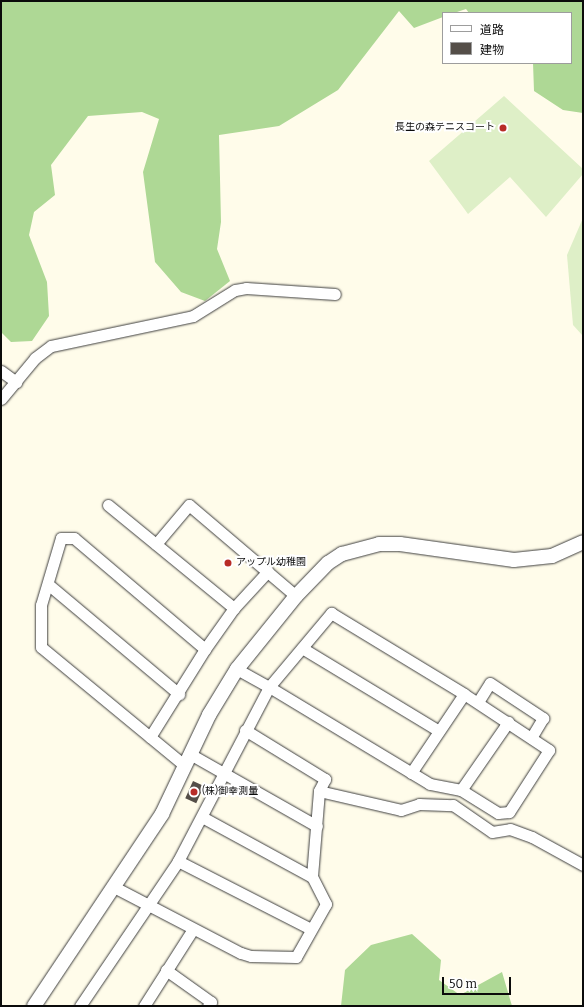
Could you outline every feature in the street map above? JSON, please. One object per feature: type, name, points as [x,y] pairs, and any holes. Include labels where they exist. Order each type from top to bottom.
[{"type":"street","points":[[1,399],[35,358],[51,346],[194,316],[235,290],[246,288],[335,294]]},
{"type":"street","points":[[1,371],[16,382]]},
{"type":"street","points":[[156,544],[189,504],[296,596]]},
{"type":"street","points":[[108,505],[234,608]]},
{"type":"street","points":[[205,649],[74,538],[62,538],[49,585],[41,606],[41,647],[150,737],[187,759],[223,774],[317,826]]},
{"type":"street","points":[[34,1006],[162,814],[187,759],[238,669],[296,596],[318,571],[342,554],[379,544],[400,544],[514,560],[552,556],[583,542]]},
{"type":"street","points":[[150,737],[179,694],[205,649],[234,608],[268,571]]},
{"type":"street","points":[[49,585],[179,694]]},
{"type":"street","points":[[80,1006],[150,905],[178,861],[202,817],[245,730],[269,687],[331,613],[478,702],[549,750],[509,812],[498,814],[461,790],[430,784],[269,687],[238,669]]},
{"type":"street","points":[[302,648],[439,731]]},
{"type":"street","points":[[478,702],[490,683],[543,718],[531,738]]},
{"type":"street","points":[[411,773],[464,694]]},
{"type":"street","points":[[461,790],[508,722]]},
{"type":"street","points":[[114,887],[193,929],[251,956],[296,957],[326,904],[312,877],[319,791],[325,779],[245,730]]},
{"type":"street","points":[[319,791],[401,810],[419,804],[453,805],[492,832],[510,829],[518,831],[583,865]]},
{"type":"street","points":[[202,817],[312,877]]},
{"type":"street","points":[[178,861],[311,929]]},
{"type":"street","points":[[144,1006],[193,929]]},
{"type":"street","points":[[166,970],[211,1002],[208,1006]]},
{"type":"green space","points":[[1,1],[583,1],[583,113],[563,110],[534,91],[533,64],[572,64],[572,12],[468,12],[466,9],[457,12],[442,12],[442,17],[414,28],[399,11],[338,90],[279,126],[219,135],[221,222],[217,249],[230,281],[205,301],[181,292],[155,262],[143,172],[159,119],[142,112],[88,116],[51,165],[55,195],[34,212],[29,235],[47,282],[49,316],[32,341],[11,342],[1,332]]},
{"type":"green space","name":"長生の森テニスコート","points":[[504,96],[583,169],[583,174],[546,217],[510,177],[468,214],[429,161]]},
{"type":"green space","points":[[583,218],[583,336],[573,325],[567,255]]},
{"type":"green space","points":[[412,934],[441,960],[439,980],[460,995],[502,972],[512,1006],[341,1006],[345,970],[371,945]]},
{"type":"building","name":"(株)御幸測量","points":[[193,781],[204,786],[196,803],[185,798]]},
{"type":"place","name":"長生の森テニスコート","points":[[503,128]]},
{"type":"place","name":"アップル幼稚園","points":[[228,563]]},
{"type":"place","name":"(株)御幸測量","points":[[194,792]]}]
